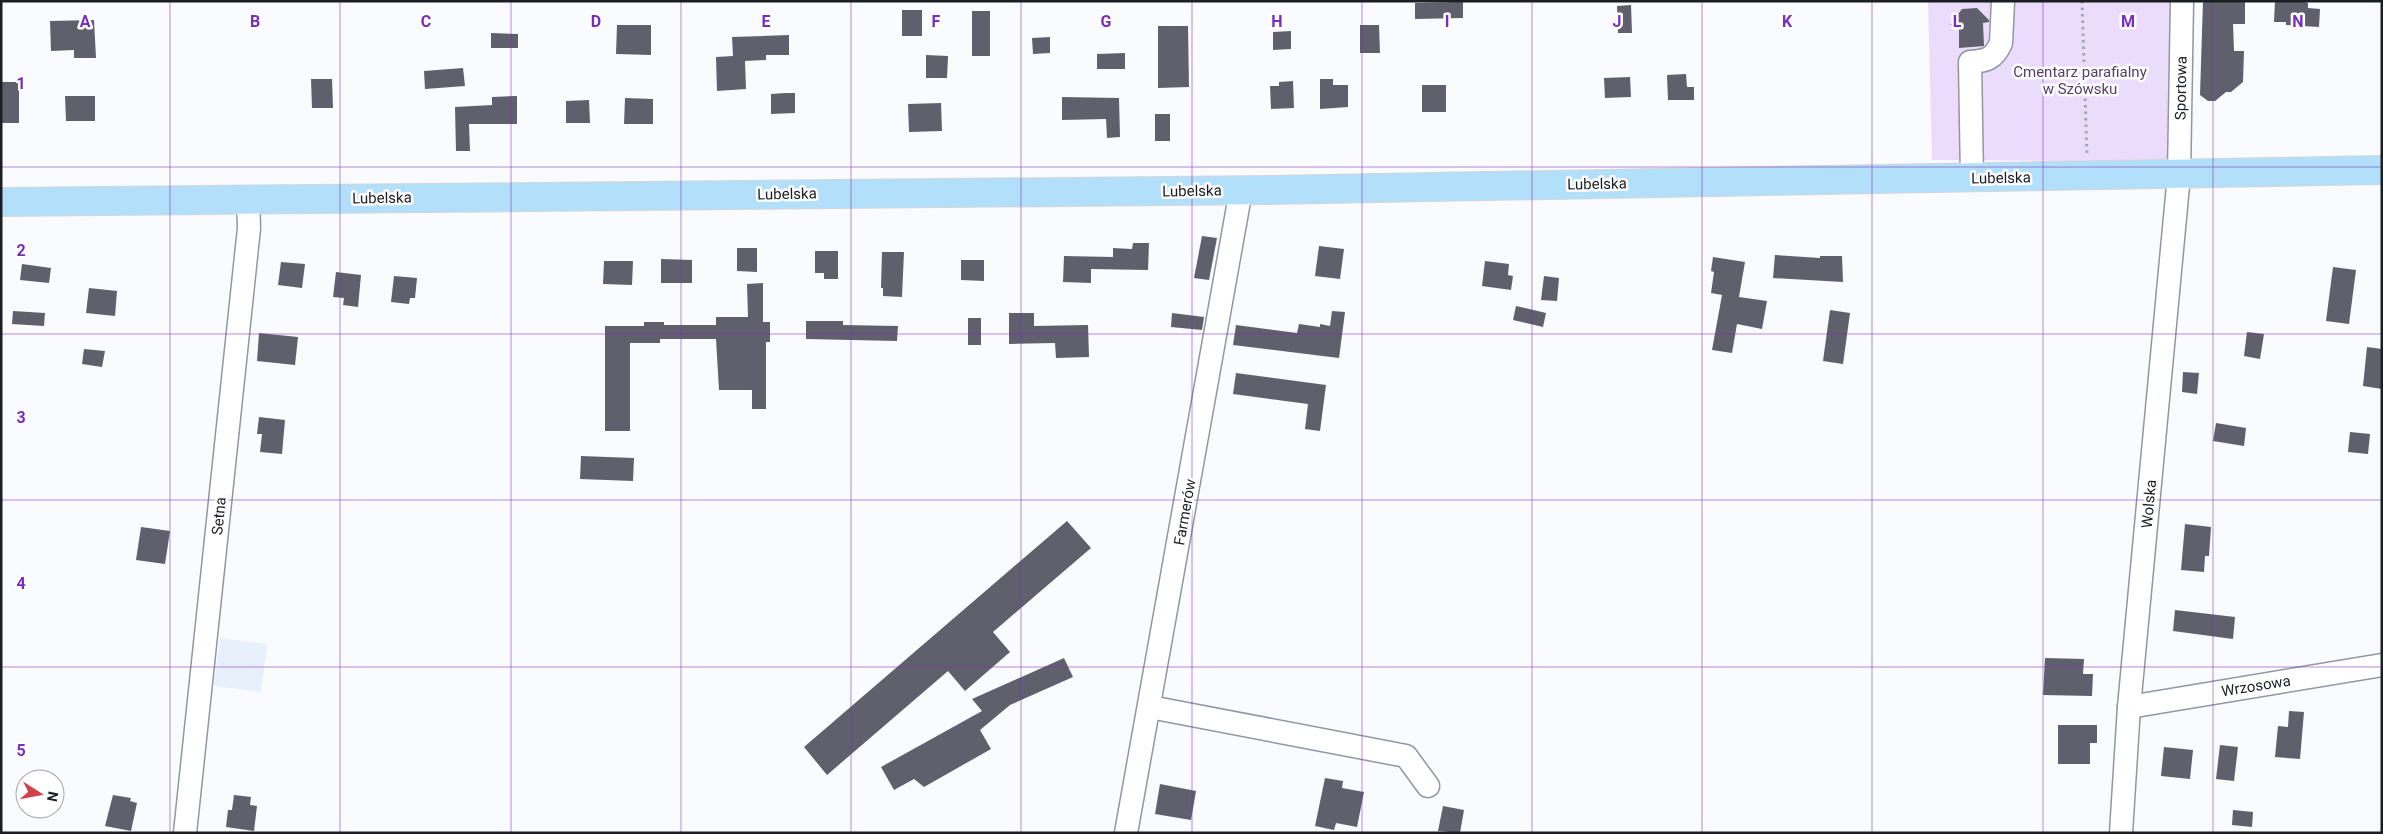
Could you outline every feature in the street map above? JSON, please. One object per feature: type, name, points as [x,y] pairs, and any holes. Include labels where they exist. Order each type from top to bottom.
[{"type":"main road","name":"Lubelska","points":[[1,202],[1242,190],[2382,170]]},
{"type":"street","points":[[1972,178],[1970,62],[1989,59],[1998,50],[2001,44],[2003,1]]},
{"type":"street","name":"Sportowa","points":[[2180,175],[2182,1]]},
{"type":"street","name":"Wolska","points":[[2121,833],[2130,706],[2180,175]]},
{"type":"street","name":"Farmerów","points":[[1126,833],[1242,190]]},
{"type":"street","name":"Setna","points":[[185,833],[250,228],[248,199]]},
{"type":"street","name":"Wrzosowa","points":[[2130,706],[2382,665]]},
{"type":"street","points":[[1150,707],[1406,756],[1428,786]]},
{"type":"path","points":[[2082,1],[2088,176]]},
{"type":"shaded area","points":[[220,638],[267,644],[261,692],[214,686]]},
{"type":"green space","name":"Cmentarz parafialny w Szówsku","points":[[1928,1],[2173,1],[2173,162],[1932,160]]},
{"type":"building","points":[[2203,1],[2245,1],[2245,24],[2233,24],[2234,51],[2244,51],[2243,82],[2231,92],[2226,92],[2215,101],[2208,101],[2200,95]]},
{"type":"building","points":[[2275,1],[2302,1],[2308,3],[2308,8],[2320,9],[2319,27],[2286,25],[2286,22],[2274,22]]},
{"type":"building","points":[[1463,2],[1463,18],[1415,19],[1415,3]]},
{"type":"building","points":[[1631,5],[1632,33],[1618,33],[1617,6]]},
{"type":"building","points":[[1977,8],[1989,20],[1989,22],[1983,23],[1984,46],[1959,48],[1959,24],[1950,25],[1962,9]]},
{"type":"building","points":[[902,10],[922,10],[922,36],[902,36]]},
{"type":"building","points":[[972,11],[990,11],[990,56],[972,56]]},
{"type":"building","points":[[94,20],[96,58],[74,58],[74,50],[51,51],[50,21]]},
{"type":"building","points":[[617,25],[651,25],[651,55],[616,54]]},
{"type":"building","points":[[1360,25],[1379,25],[1380,53],[1360,53]]},
{"type":"building","points":[[1158,26],[1188,26],[1189,87],[1158,88]]},
{"type":"building","points":[[1291,31],[1291,49],[1273,50],[1273,32]]},
{"type":"building","points":[[491,33],[518,34],[518,48],[491,48]]},
{"type":"building","points":[[789,35],[789,55],[766,55],[766,60],[745,61],[746,89],[717,91],[716,57],[733,56],[732,37]]},
{"type":"building","points":[[1050,37],[1050,53],[1033,54],[1032,38]]},
{"type":"building","points":[[1125,53],[1125,69],[1097,69],[1097,54]]},
{"type":"building","points":[[926,55],[948,56],[947,78],[926,78]]},
{"type":"building","points":[[463,68],[465,86],[425,89],[424,71]]},
{"type":"building","points":[[1686,74],[1687,87],[1694,87],[1694,100],[1668,100],[1667,75]]},
{"type":"building","points":[[1630,77],[1631,97],[1605,98],[1604,78]]},
{"type":"building","points":[[311,79],[332,79],[333,108],[312,108]]},
{"type":"building","points":[[1320,79],[1333,79],[1333,85],[1348,85],[1348,107],[1320,109]]},
{"type":"building","points":[[1293,81],[1294,108],[1271,109],[1270,86],[1279,86],[1279,82]]},
{"type":"building","points":[[1,82],[19,82],[19,123],[1,123]]},
{"type":"building","points":[[1422,85],[1446,85],[1446,112],[1422,112]]},
{"type":"building","points":[[795,93],[795,113],[771,114],[771,94]]},
{"type":"building","points":[[65,96],[95,96],[95,121],[66,121]]},
{"type":"building","points":[[517,96],[517,124],[469,124],[470,151],[456,151],[455,107],[492,105],[492,97]]},
{"type":"building","points":[[1062,97],[1119,98],[1120,137],[1107,138],[1106,119],[1062,120]]},
{"type":"building","points":[[625,98],[653,99],[653,124],[624,124]]},
{"type":"building","points":[[589,100],[590,123],[566,123],[566,101]]},
{"type":"building","points":[[941,103],[942,131],[909,132],[908,104]]},
{"type":"building","points":[[1155,114],[1170,114],[1170,141],[1155,141]]},
{"type":"building","points":[[1202,236],[1217,238],[1209,280],[1194,278]]},
{"type":"building","points":[[1133,243],[1149,243],[1148,270],[1091,269],[1091,283],[1063,282],[1064,256],[1113,257],[1113,248],[1132,249]]},
{"type":"building","points":[[1319,246],[1344,249],[1340,279],[1315,276]]},
{"type":"building","points":[[737,248],[757,248],[757,272],[737,271]]},
{"type":"building","points":[[815,251],[838,251],[838,279],[824,279],[824,273],[815,273]]},
{"type":"building","points":[[882,252],[904,252],[902,297],[883,296],[883,288],[881,288]]},
{"type":"building","points":[[1775,255],[1820,258],[1820,256],[1842,256],[1843,282],[1773,278]]},
{"type":"building","points":[[1713,257],[1745,262],[1739,297],[1767,301],[1762,329],[1737,324],[1732,353],[1712,350],[1722,295],[1711,293],[1714,272],[1711,271]]},
{"type":"building","points":[[661,259],[692,260],[692,283],[661,283]]},
{"type":"building","points":[[961,260],[984,260],[984,281],[961,280]]},
{"type":"building","points":[[604,261],[633,261],[632,285],[603,284]]},
{"type":"building","points":[[1485,261],[1509,264],[1508,275],[1513,276],[1511,290],[1482,286]]},
{"type":"building","points":[[281,262],[305,264],[302,288],[278,285]]},
{"type":"building","points":[[22,264],[51,268],[49,283],[20,280]]},
{"type":"building","points":[[2333,267],[2356,270],[2349,324],[2326,321]]},
{"type":"building","points":[[336,272],[361,275],[358,307],[343,305],[344,298],[333,297]]},
{"type":"building","points":[[394,276],[417,278],[415,298],[410,298],[409,304],[391,302]]},
{"type":"building","points":[[1544,276],[1559,278],[1557,301],[1541,300]]},
{"type":"building","points":[[763,283],[763,322],[770,322],[770,342],[766,342],[766,409],[752,409],[752,390],[719,390],[716,339],[660,339],[660,343],[630,343],[630,431],[605,431],[605,326],[644,326],[644,322],[664,322],[664,325],[716,325],[716,317],[748,317],[747,284]]},
{"type":"building","points":[[89,288],[117,291],[115,316],[86,313]]},
{"type":"building","points":[[1516,306],[1546,313],[1543,327],[1513,320]]},
{"type":"building","points":[[1830,310],[1850,313],[1843,364],[1823,361]]},
{"type":"building","points":[[13,311],[45,313],[44,326],[12,324]]},
{"type":"building","points":[[1332,311],[1345,312],[1339,358],[1233,345],[1236,325],[1297,333],[1299,324],[1320,327],[1320,324],[1330,326]]},
{"type":"building","points":[[1009,313],[1034,313],[1034,326],[1088,325],[1089,357],[1056,358],[1055,343],[1009,344]]},
{"type":"building","points":[[1172,313],[1204,317],[1202,330],[1171,327]]},
{"type":"building","points":[[968,318],[981,318],[981,345],[968,345]]},
{"type":"building","points":[[806,321],[843,321],[843,325],[898,326],[897,341],[806,339]]},
{"type":"building","points":[[2247,332],[2264,334],[2260,359],[2244,356]]},
{"type":"building","points":[[259,333],[298,337],[295,365],[257,361]]},
{"type":"building","points":[[2367,347],[2382,349],[2382,389],[2363,386]]},
{"type":"building","points":[[84,349],[105,351],[102,367],[82,364]]},
{"type":"building","points":[[2183,372],[2199,373],[2197,394],[2182,392]]},
{"type":"building","points":[[1236,373],[1326,385],[1320,431],[1305,429],[1308,404],[1233,394]]},
{"type":"building","points":[[259,417],[285,420],[282,454],[260,452],[262,434],[257,434]]},
{"type":"building","points":[[2216,423],[2246,428],[2244,446],[2213,441]]},
{"type":"building","points":[[2350,432],[2370,434],[2368,454],[2348,452]]},
{"type":"building","points":[[581,456],[634,458],[633,481],[580,479]]},
{"type":"building","points":[[1067,521],[1091,548],[993,632],[1010,652],[965,691],[948,671],[827,775],[804,747]]},
{"type":"building","points":[[2185,524],[2211,527],[2209,556],[2205,556],[2204,572],[2181,570]]},
{"type":"building","points":[[141,527],[170,531],[165,564],[136,560]]},
{"type":"building","points":[[2175,610],[2235,617],[2233,639],[2173,631]]},
{"type":"building","points":[[1064,658],[1073,677],[1010,705],[980,730],[991,749],[924,787],[914,779],[894,790],[881,767],[982,711],[972,699]]},
{"type":"building","points":[[2045,658],[2084,659],[2083,674],[2093,674],[2092,696],[2043,695]]},
{"type":"building","points":[[2289,711],[2304,712],[2300,759],[2275,757],[2278,726],[2288,727]]},
{"type":"building","points":[[2058,725],[2097,725],[2097,743],[2090,743],[2090,764],[2058,764]]},
{"type":"building","points":[[2220,745],[2238,747],[2234,781],[2216,779]]},
{"type":"building","points":[[2164,747],[2193,750],[2190,779],[2161,776]]},
{"type":"building","points":[[1325,778],[1343,781],[1342,788],[1364,792],[1357,827],[1336,823],[1334,830],[1315,826]]},
{"type":"building","points":[[1160,784],[1196,791],[1191,820],[1155,814]]},
{"type":"building","points":[[113,795],[131,798],[130,801],[137,803],[131,831],[105,826]]},
{"type":"building","points":[[234,795],[251,797],[250,805],[257,806],[254,831],[226,827],[228,810],[232,810]]},
{"type":"building","points":[[1443,806],[1464,810],[1460,833],[1438,831]]},
{"type":"building","points":[[2233,810],[2253,812],[2252,827],[2232,825]]}]
